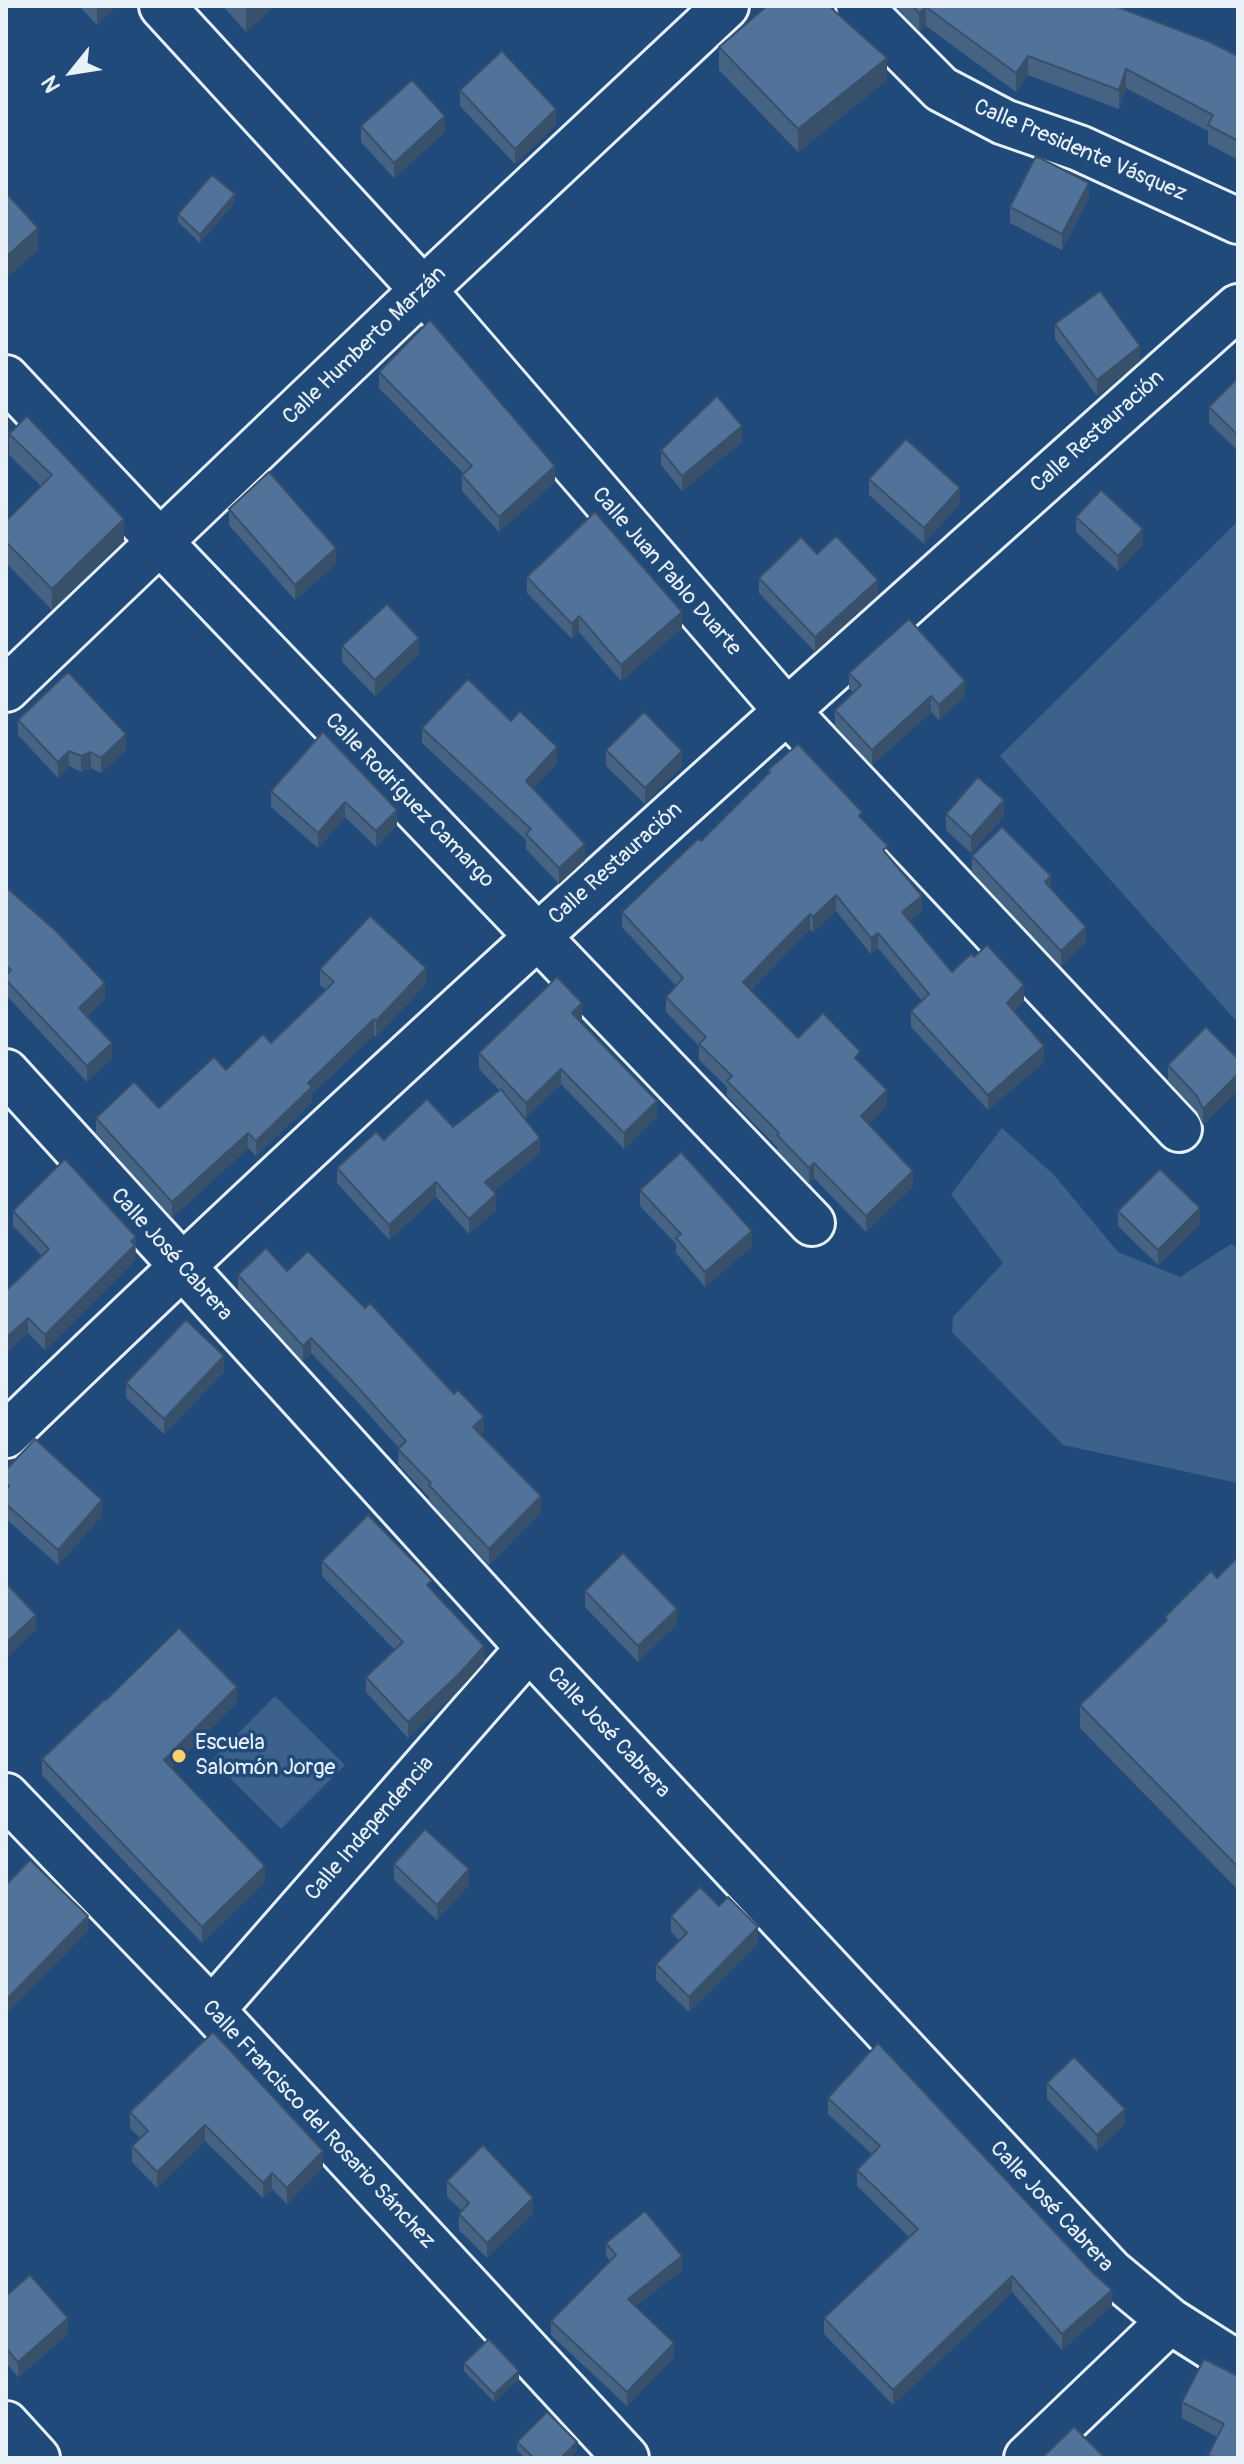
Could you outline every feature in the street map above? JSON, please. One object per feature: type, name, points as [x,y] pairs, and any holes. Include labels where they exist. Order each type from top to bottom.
[{"type":"street","name":"Calle Juan Pablo Duarte","points":[[162,6],[423,290],[786,710],[1179,1129]]},
{"type":"street","name":"Calle Humberto Marzán","points":[[6,689],[423,290],[726,6]]},
{"type":"street","name":"Calle Presidente Vásquez","points":[[859,6],[941,89],[1004,122],[1079,148],[1238,221]]},
{"type":"street","name":"Calle Restauración","points":[[6,1435],[180,1266],[538,934],[1238,307]]},
{"type":"street","name":"Calle Rodríguez Camargo","points":[[6,378],[812,1223]]},
{"type":"street","name":"Calle José Cabrera","points":[[6,1072],[529,1648],[1111,2272],[1170,2321],[1238,2364]]},
{"type":"street","name":"Calle Independencia","points":[[212,2010],[529,1648]]},
{"type":"street","name":"Calle Francisco del Rosario Sánchez","points":[[6,1796],[212,2010],[626,2458]]},
{"type":"street","points":[[1027,2458],[1170,2321]]},
{"type":"street","points":[[6,2424],[37,2458]]},
{"type":"shaded area","points":[[1238,521],[1238,1023],[1000,756]]},
{"type":"shaded area","points":[[1002,1128],[1054,1175],[1118,1252],[1180,1277],[1231,1244],[1238,1248],[1238,1483],[1063,1445],[952,1332],[953,1317],[1003,1263],[951,1194]]},
{"type":"shaded area","points":[[275,1696],[345,1765],[281,1829],[212,1760]]},
{"type":"building","points":[[767,6],[829,6],[887,58],[798,129],[719,47]]},
{"type":"building","points":[[913,6],[1115,6],[1210,42],[1238,56],[1238,141],[1208,125],[1213,115],[1126,69],[1119,90],[1028,56],[1016,73],[926,7],[919,13]]},
{"type":"building","points":[[502,51],[556,109],[515,149],[460,90]]},
{"type":"building","points":[[412,80],[445,116],[394,163],[361,126]]},
{"type":"building","points":[[1036,156],[1089,183],[1062,234],[1010,207]]},
{"type":"building","points":[[212,175],[235,194],[200,235],[178,214]]},
{"type":"building","points":[[6,193],[38,228],[6,257]]},
{"type":"building","points":[[1100,291],[1140,346],[1097,380],[1055,324]]},
{"type":"building","points":[[430,320],[555,466],[499,517],[462,475],[472,466],[379,372]]},
{"type":"building","points":[[1238,378],[1238,435],[1209,407]]},
{"type":"building","points":[[717,396],[742,426],[682,476],[661,450]]},
{"type":"building","points":[[27,416],[124,519],[52,589],[6,542],[6,521],[52,475],[9,434]]},
{"type":"building","points":[[906,439],[960,488],[924,528],[869,479]]},
{"type":"building","points":[[269,472],[336,548],[295,585],[229,509]]},
{"type":"building","points":[[1101,490],[1143,529],[1118,556],[1076,517]]},
{"type":"building","points":[[595,512],[682,612],[621,665],[579,616],[572,624],[527,577]]},
{"type":"building","points":[[836,536],[878,580],[815,637],[759,578],[801,537],[817,554]]},
{"type":"building","points":[[387,604],[419,638],[375,680],[342,646]]},
{"type":"building","points":[[909,619],[965,681],[939,705],[931,696],[872,750],[835,710],[861,685],[849,673]]},
{"type":"building","points":[[68,672],[126,734],[101,758],[91,752],[81,756],[69,751],[58,762],[18,720]]},
{"type":"building","points":[[468,679],[511,721],[520,711],[557,747],[526,781],[585,844],[559,868],[526,834],[531,829],[422,728]]},
{"type":"building","points":[[644,712],[682,751],[645,788],[606,750]]},
{"type":"building","points":[[323,732],[397,810],[376,831],[345,802],[318,833],[271,791]]},
{"type":"building","points":[[798,744],[862,812],[859,816],[888,846],[883,850],[922,896],[902,912],[952,972],[971,954],[974,957],[987,945],[1024,985],[1007,1003],[1044,1046],[988,1095],[911,1011],[929,994],[878,933],[871,938],[836,895],[813,917],[810,914],[743,982],[798,1038],[823,1013],[860,1051],[855,1058],[887,1090],[861,1116],[913,1171],[866,1216],[814,1163],[809,1168],[727,1081],[732,1076],[699,1044],[706,1037],[666,997],[683,978],[622,912],[698,839],[701,841],[770,772],[768,770]]},
{"type":"building","points":[[978,777],[1004,800],[971,837],[946,814]]},
{"type":"building","points":[[1002,827],[1051,876],[1045,882],[1086,927],[1061,951],[972,856]]},
{"type":"building","points":[[8,889],[56,931],[105,983],[79,1008],[112,1043],[87,1066],[6,980],[11,970],[6,965]]},
{"type":"building","points":[[370,916],[426,968],[376,1021],[374,1019],[308,1083],[312,1087],[256,1141],[248,1133],[172,1202],[96,1118],[134,1082],[159,1108],[214,1057],[226,1070],[263,1034],[271,1043],[334,982],[320,969]]},
{"type":"building","points":[[557,977],[582,1003],[572,1013],[657,1101],[624,1133],[561,1069],[526,1103],[479,1053]]},
{"type":"building","points":[[1206,1027],[1238,1059],[1238,1074],[1203,1109],[1197,1096],[1168,1065]]},
{"type":"building","points":[[501,1089],[540,1138],[485,1182],[496,1194],[469,1219],[436,1182],[389,1225],[337,1168],[376,1132],[384,1140],[427,1099],[453,1127]]},
{"type":"building","points":[[681,1152],[752,1231],[705,1272],[676,1238],[681,1234],[640,1190]]},
{"type":"building","points":[[65,1159],[136,1237],[131,1241],[135,1245],[45,1335],[28,1318],[6,1338],[6,1291],[49,1249],[13,1211]]},
{"type":"building","points":[[1160,1169],[1200,1208],[1158,1250],[1118,1211]]},
{"type":"building","points":[[266,1248],[287,1271],[308,1251],[365,1308],[370,1303],[454,1394],[458,1390],[484,1417],[473,1427],[541,1496],[489,1549],[398,1449],[406,1441],[353,1382],[311,1338],[303,1346],[238,1275]]},
{"type":"building","points":[[186,1320],[224,1356],[164,1419],[126,1383]]},
{"type":"building","points":[[35,1439],[102,1500],[58,1550],[6,1504],[6,1489],[9,1486],[6,1470]]},
{"type":"building","points":[[368,1515],[432,1580],[427,1585],[484,1646],[408,1722],[366,1677],[403,1642],[322,1561]]},
{"type":"building","points":[[623,1553],[677,1609],[638,1646],[585,1591]]},
{"type":"building","points":[[1238,1557],[1238,1867],[1080,1705],[1167,1620],[1165,1617],[1211,1571],[1217,1578]]},
{"type":"building","points":[[6,1583],[36,1615],[6,1643]]},
{"type":"building","points":[[179,1628],[237,1687],[164,1760],[265,1866],[202,1927],[42,1759]]},
{"type":"building","points":[[425,1829],[469,1869],[437,1905],[394,1864]]},
{"type":"building","points":[[30,1860],[88,1916],[6,2000],[6,1885]]},
{"type":"building","points":[[700,1887],[719,1906],[728,1897],[758,1927],[689,1997],[656,1964],[687,1933],[671,1916]]},
{"type":"building","points":[[213,2032],[323,2151],[287,2188],[272,2173],[263,2183],[205,2125],[157,2172],[132,2146],[148,2131],[130,2112]]},
{"type":"building","points":[[878,2043],[1112,2290],[1062,2334],[1012,2276],[893,2390],[824,2318],[918,2229],[857,2170],[880,2146],[828,2098]]},
{"type":"building","points":[[1074,2057],[1125,2109],[1097,2135],[1047,2083]]},
{"type":"building","points":[[483,2145],[533,2198],[487,2243],[459,2214],[469,2203],[447,2181]]},
{"type":"building","points":[[645,2211],[682,2256],[628,2299],[674,2343],[627,2392],[551,2321],[616,2255],[606,2243]]},
{"type":"building","points":[[30,2275],[68,2318],[18,2362],[6,2348],[6,2296]]},
{"type":"building","points":[[489,2339],[519,2371],[494,2394],[464,2363]]},
{"type":"building","points":[[1204,2359],[1238,2376],[1238,2458],[1208,2455],[1224,2424],[1182,2402]]},
{"type":"building","points":[[547,2412],[577,2442],[561,2458],[534,2458],[517,2442]]},
{"type":"building","points":[[1074,2427],[1105,2458],[1042,2458]]},
{"type":"place","name":"Escuela Salomón Jorge","points":[[179,1756]]}]
